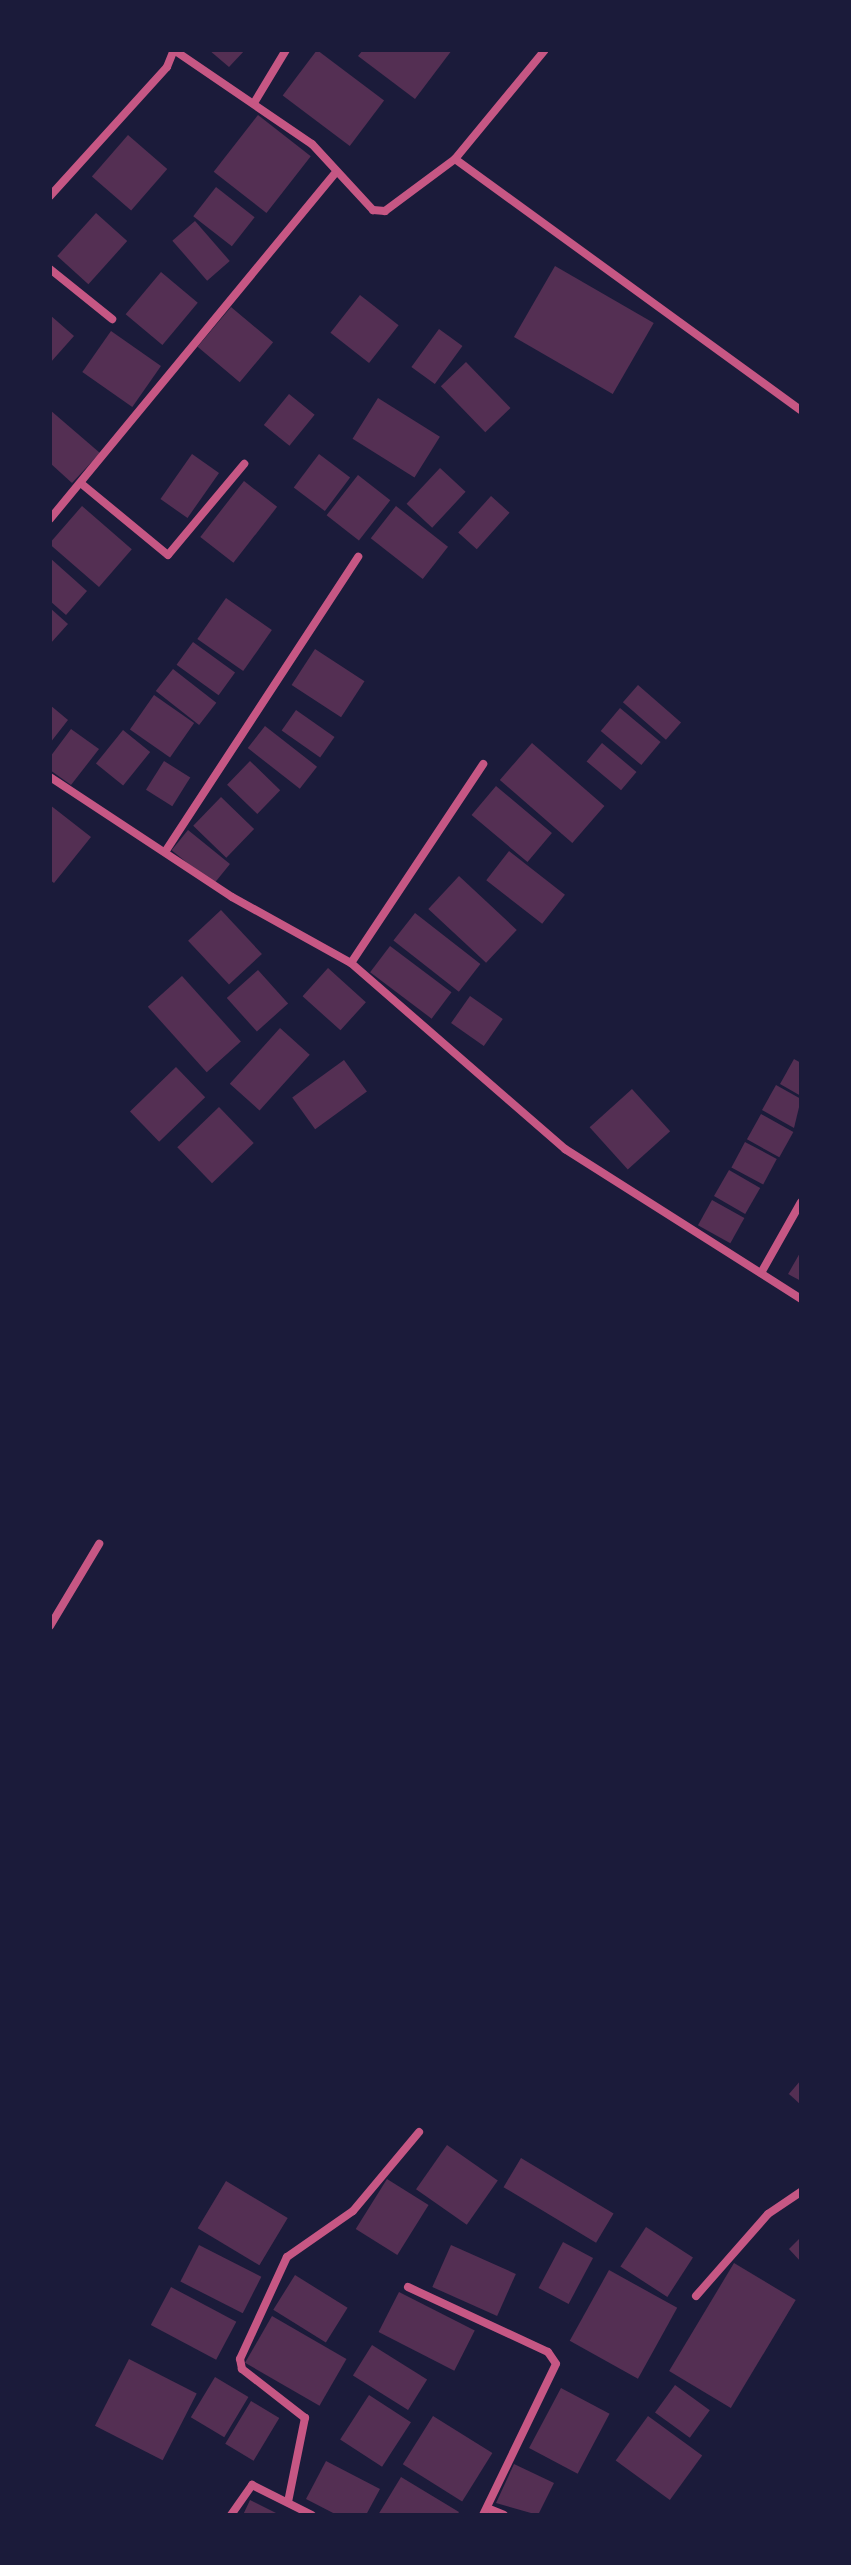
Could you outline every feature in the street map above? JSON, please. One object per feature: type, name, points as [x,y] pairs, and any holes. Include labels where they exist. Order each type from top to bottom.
[{"type":"street","points":[[50,196],[167,67],[174,50],[312,144],[334,174],[373,210],[385,211],[455,159],[545,50]]},
{"type":"street","points":[[254,103],[286,50]]},
{"type":"street","points":[[455,159],[801,410]]},
{"type":"street","points":[[50,519],[83,485],[334,174]]},
{"type":"street","points":[[50,269],[112,319]]},
{"type":"street","points":[[83,485],[168,555],[244,464]]},
{"type":"street","points":[[165,852],[358,557]]},
{"type":"street","points":[[351,963],[483,764]]},
{"type":"street","points":[[50,777],[165,852],[351,963],[565,1149],[801,1299]]},
{"type":"street","points":[[761,1273],[801,1202]]},
{"type":"street","points":[[50,1626],[99,1544]]},
{"type":"street","points":[[288,2502],[305,2418],[242,2369],[240,2359],[287,2257],[353,2211],[419,2132]]},
{"type":"street","points":[[696,2296],[768,2214],[801,2192]]},
{"type":"street","points":[[408,2287],[548,2352],[556,2364],[485,2512],[504,2515]]},
{"type":"street","points":[[231,2515],[252,2485],[312,2515]]},
{"type":"building","points":[[209,50],[245,50],[229,67]]},
{"type":"building","points":[[317,50],[384,101],[350,146],[283,96]]},
{"type":"building","points":[[363,50],[452,50],[415,99],[358,56]]},
{"type":"building","points":[[258,115],[311,156],[266,213],[214,172]]},
{"type":"building","points":[[128,135],[167,169],[131,211],[92,177]]},
{"type":"building","points":[[216,187],[255,217],[232,246],[193,216]]},
{"type":"building","points":[[96,213],[127,241],[88,284],[57,256]]},
{"type":"building","points":[[195,221],[230,261],[207,281],[172,241]]},
{"type":"building","points":[[555,266],[654,323],[613,394],[514,337]]},
{"type":"building","points":[[161,272],[198,303],[162,345],[126,314]]},
{"type":"building","points":[[360,295],[399,325],[369,363],[330,333]]},
{"type":"building","points":[[231,307],[273,342],[240,382],[198,347]]},
{"type":"building","points":[[50,315],[74,336],[50,363]]},
{"type":"building","points":[[439,329],[462,346],[435,384],[411,367]]},
{"type":"building","points":[[111,331],[161,366],[132,407],[82,372]]},
{"type":"building","points":[[466,362],[510,408],[485,432],[441,386]]},
{"type":"building","points":[[289,394],[315,415],[289,446],[264,425]]},
{"type":"building","points":[[378,398],[440,437],[414,477],[353,439]]},
{"type":"building","points":[[50,410],[100,453],[72,483],[50,463]]},
{"type":"building","points":[[192,454],[219,473],[187,518],[160,499]]},
{"type":"building","points":[[319,454],[350,477],[325,511],[294,488]]},
{"type":"building","points":[[440,468],[466,492],[432,528],[407,504]]},
{"type":"building","points":[[358,475],[390,500],[359,540],[327,515]]},
{"type":"building","points":[[244,481],[277,507],[233,563],[200,537]]},
{"type":"building","points":[[491,496],[510,513],[477,549],[458,532]]},
{"type":"building","points":[[82,506],[132,549],[99,587],[50,544]]},
{"type":"building","points":[[396,506],[448,547],[423,579],[371,538]]},
{"type":"building","points":[[50,558],[87,591],[66,615],[50,601]]},
{"type":"building","points":[[226,598],[272,630],[243,671],[197,639]]},
{"type":"building","points":[[50,608],[68,624],[50,644]]},
{"type":"building","points":[[193,642],[235,673],[219,695],[177,665]]},
{"type":"building","points":[[315,649],[364,681],[341,717],[292,685]]},
{"type":"building","points":[[173,669],[216,703],[199,725],[156,691]]},
{"type":"building","points":[[638,685],[681,722],[666,740],[623,702]]},
{"type":"building","points":[[154,695],[194,723],[170,758],[130,729]]},
{"type":"building","points":[[50,705],[68,720],[50,743]]},
{"type":"building","points":[[620,708],[661,742],[641,765],[601,731]]},
{"type":"building","points":[[296,710],[335,737],[320,757],[282,730]]},
{"type":"building","points":[[265,726],[317,767],[300,789],[248,748]]},
{"type":"building","points":[[71,729],[99,749],[71,785],[50,770],[50,757]]},
{"type":"building","points":[[123,730],[150,752],[123,785],[96,763]]},
{"type":"building","points":[[532,743],[604,806],[572,843],[500,780]]},
{"type":"building","points":[[602,743],[636,772],[621,790],[587,761]]},
{"type":"building","points":[[164,761],[190,777],[172,806],[146,790]]},
{"type":"building","points":[[250,761],[280,790],[257,814],[227,785]]},
{"type":"building","points":[[496,786],[552,833],[527,862],[472,815]]},
{"type":"building","points":[[221,797],[254,829],[226,858],[193,826]]},
{"type":"building","points":[[50,805],[91,837],[54,883],[50,880]]},
{"type":"building","points":[[188,830],[230,864],[214,884],[172,850]]},
{"type":"building","points":[[509,851],[565,895],[542,924],[486,880]]},
{"type":"building","points":[[459,876],[517,930],[486,963],[428,909]]},
{"type":"building","points":[[221,910],[262,954],[229,985],[188,941]]},
{"type":"building","points":[[415,913],[480,964],[459,992],[393,941]]},
{"type":"building","points":[[390,946],[451,992],[432,1019],[370,972]]},
{"type":"building","points":[[328,968],[366,1002],[340,1030],[303,996]]},
{"type":"building","points":[[258,970],[288,1003],[257,1032],[227,998]]},
{"type":"building","points":[[182,976],[241,1041],[207,1072],[148,1007]]},
{"type":"building","points":[[470,996],[503,1019],[484,1046],[451,1023]]},
{"type":"building","points":[[280,1028],[310,1055],[260,1111],[230,1084]]},
{"type":"building","points":[[794,1059],[801,1063],[801,1096],[780,1084]]},
{"type":"building","points":[[344,1060],[367,1092],[315,1129],[292,1098]]},
{"type":"building","points":[[176,1067],[205,1097],[159,1142],[130,1111]]},
{"type":"building","points":[[776,1085],[801,1099],[794,1128],[762,1110]]},
{"type":"building","points":[[632,1089],[670,1131],[628,1169],[590,1127]]},
{"type":"building","points":[[219,1107],[254,1143],[212,1183],[177,1147]]},
{"type":"building","points":[[761,1114],[793,1132],[779,1157],[747,1139]]},
{"type":"building","points":[[745,1142],[777,1159],[763,1185],[731,1168]]},
{"type":"building","points":[[729,1170],[760,1188],[745,1214],[714,1196]]},
{"type":"building","points":[[712,1200],[744,1218],[730,1243],[698,1225]]},
{"type":"building","points":[[801,1251],[801,1281],[788,1274]]},
{"type":"building","points":[[801,2080],[801,2105],[789,2094]]},
{"type":"building","points":[[447,2145],[498,2181],[467,2225],[416,2189]]},
{"type":"building","points":[[521,2158],[614,2214],[596,2243],[503,2187]]},
{"type":"building","points":[[387,2179],[429,2205],[397,2255],[356,2229]]},
{"type":"building","points":[[226,2181],[288,2218],[259,2265],[198,2228]]},
{"type":"building","points":[[646,2227],[693,2257],[667,2297],[620,2266]]},
{"type":"building","points":[[801,2237],[801,2262],[789,2249]]},
{"type":"building","points":[[563,2242],[593,2258],[569,2304],[539,2288]]},
{"type":"building","points":[[199,2245],[261,2277],[243,2313],[180,2282]]},
{"type":"building","points":[[451,2245],[516,2274],[497,2316],[432,2287]]},
{"type":"building","points":[[734,2263],[796,2300],[731,2408],[669,2371]]},
{"type":"building","points":[[609,2270],[677,2308],[638,2379],[570,2341]]},
{"type":"building","points":[[295,2275],[348,2308],[326,2343],[273,2310]]},
{"type":"building","points":[[171,2287],[236,2322],[216,2360],[151,2325]]},
{"type":"building","points":[[399,2292],[475,2331],[454,2371],[379,2332]]},
{"type":"building","points":[[272,2316],[346,2359],[319,2406],[245,2363]]},
{"type":"building","points":[[372,2345],[427,2379],[408,2410],[353,2376]]},
{"type":"building","points":[[129,2359],[197,2394],[163,2460],[95,2426]]},
{"type":"building","points":[[215,2377],[248,2397],[224,2437],[191,2417]]},
{"type":"building","points":[[675,2385],[710,2410],[690,2438],[655,2413]]},
{"type":"building","points":[[561,2388],[610,2414],[578,2474],[529,2448]]},
{"type":"building","points":[[369,2395],[411,2422],[382,2467],[340,2439]]},
{"type":"building","points":[[251,2401],[279,2418],[254,2461],[225,2444]]},
{"type":"building","points":[[433,2416],[492,2453],[462,2501],[403,2464]]},
{"type":"building","points":[[648,2416],[702,2455],[670,2500],[616,2460]]},
{"type":"building","points":[[326,2461],[380,2489],[366,2515],[337,2515],[306,2499]]},
{"type":"building","points":[[514,2464],[554,2483],[538,2515],[496,2503]]},
{"type":"building","points":[[401,2477],[459,2512],[457,2515],[378,2515]]},
{"type":"building","points":[[250,2500],[280,2515],[243,2515]]}]
